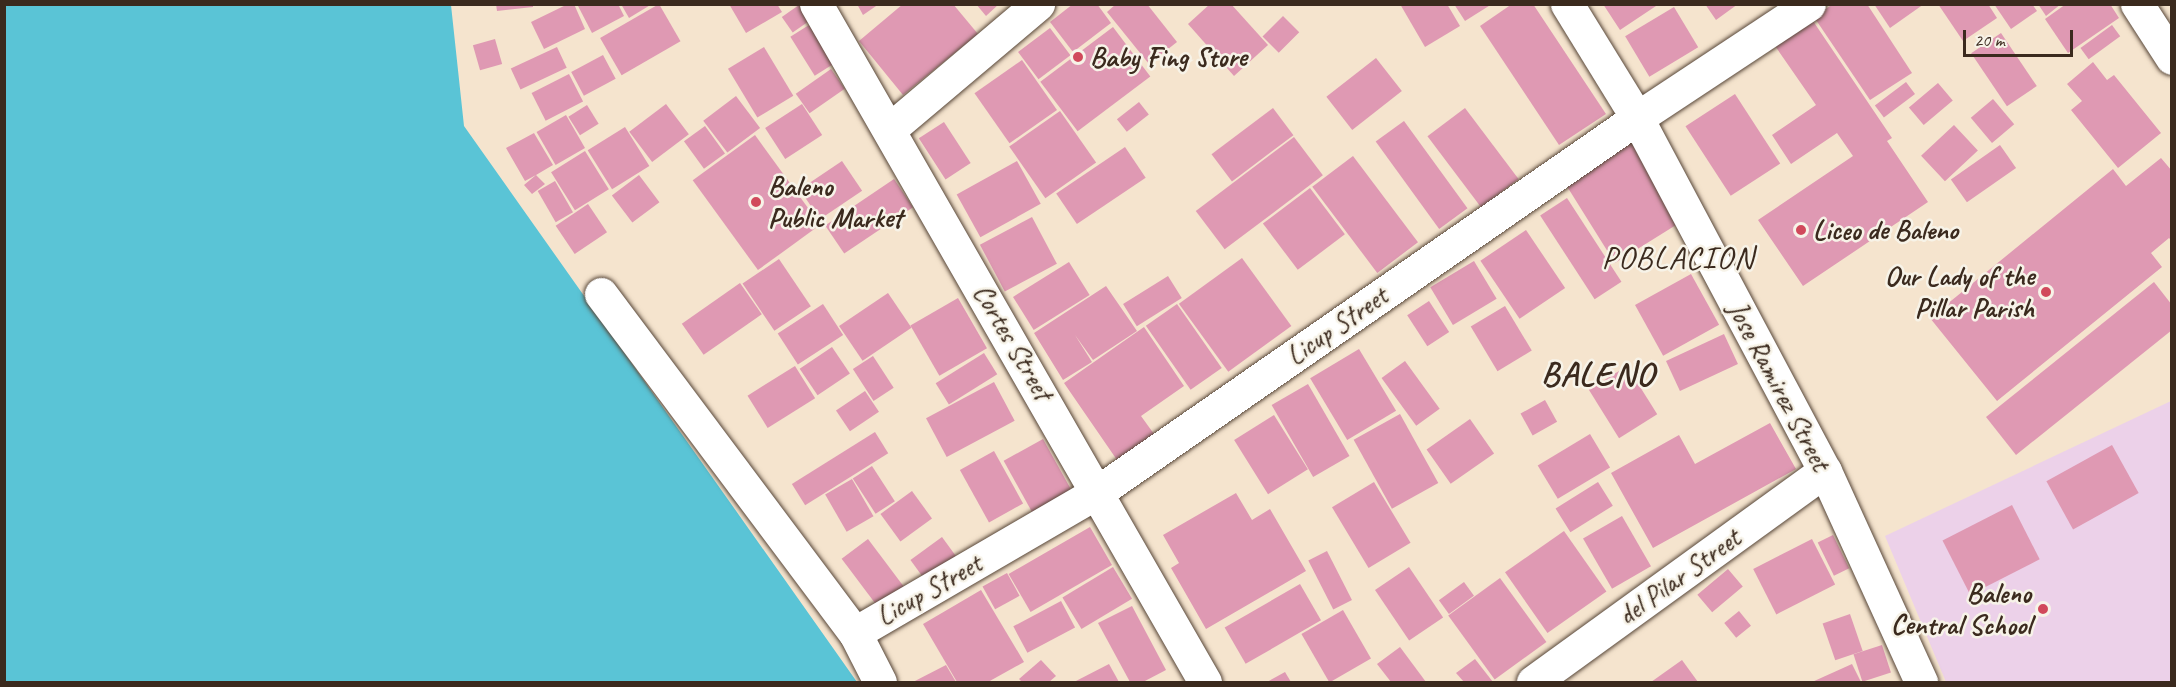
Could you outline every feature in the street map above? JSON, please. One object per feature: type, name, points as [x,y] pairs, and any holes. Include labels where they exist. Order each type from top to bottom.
[{"type":"street","name":"Cortes Street","points":[[816,4],[1099,491],[1205,682]]},
{"type":"street","points":[[890,129],[1038,4]]},
{"type":"street","name":"Jose Ramirez Street","points":[[1567,4],[1638,118],[1825,471],[1921,682]]},
{"type":"street","name":"Licup Street","points":[[855,633],[1099,491],[1638,118],[1809,4]]},
{"type":"street","points":[[2136,4],[2172,58]]},
{"type":"street","points":[[601,294],[855,633],[880,682]]},
{"type":"street","name":"del Pilar Street","points":[[1533,682],[1825,471]]},
{"type":"shaded area","name":"Baleno Central School","points":[[2171,401],[2171,682],[1946,682],[1885,536]]},
{"type":"water","points":[[4,5],[451,5],[464,126],[857,682],[5,682]]},
{"type":"building","points":[[496,4],[533,4],[533,7],[497,11]]},
{"type":"building","points":[[568,4],[574,4],[585,29],[544,49],[531,22]]},
{"type":"building","points":[[577,4],[618,4],[624,16],[592,33]]},
{"type":"building","points":[[621,4],[652,4],[629,18]]},
{"type":"building","points":[[659,4],[680,41],[622,75],[600,38]]},
{"type":"building","points":[[729,4],[777,4],[782,12],[746,33]]},
{"type":"building","points":[[857,4],[879,4],[863,15]]},
{"type":"building","points":[[903,4],[953,4],[978,34],[903,95],[859,41]]},
{"type":"building","points":[[976,4],[999,4],[986,16]]},
{"type":"building","points":[[1073,4],[1097,4],[1111,23],[1073,52],[1050,22]]},
{"type":"building","points":[[1116,4],[1147,4],[1177,42],[1149,64],[1107,12]]},
{"type":"building","points":[[1210,4],[1231,4],[1268,45],[1234,76],[1188,24]]},
{"type":"building","points":[[1400,4],[1447,4],[1460,26],[1425,47]]},
{"type":"building","points":[[1454,4],[1492,4],[1465,21]]},
{"type":"building","points":[[1512,4],[1533,4],[1606,114],[1559,145],[1480,26]]},
{"type":"building","points":[[1603,4],[1659,4],[1620,30]]},
{"type":"building","points":[[1705,4],[1738,4],[1716,20]]},
{"type":"building","points":[[1833,4],[1867,4],[1912,73],[1870,100],[1814,17]]},
{"type":"building","points":[[1874,4],[1924,4],[1890,28]]},
{"type":"building","points":[[1938,4],[1988,4],[1997,18],[1963,41]]},
{"type":"building","points":[[1994,4],[2032,4],[2037,11],[2011,29]]},
{"type":"building","points":[[2038,4],[2061,4],[2046,16]]},
{"type":"building","points":[[2066,4],[2110,4],[2119,18],[2068,53],[2045,19]]},
{"type":"building","points":[[799,5],[810,21],[793,33],[782,17]]},
{"type":"building","points":[[1674,7],[1698,47],[1649,77],[1625,36]]},
{"type":"building","points":[[1283,16],[1299,32],[1279,53],[1262,37]]},
{"type":"building","points":[[1811,18],[1892,138],[1887,141],[1928,202],[1803,286],[1758,220],[1853,156],[1837,133],[1791,164],[1772,135],[1816,105],[1773,43]]},
{"type":"building","points":[[809,25],[833,64],[815,76],[790,37]]},
{"type":"building","points":[[2112,25],[2120,36],[2089,59],[2080,48]]},
{"type":"building","points":[[1113,27],[1150,77],[1078,131],[1040,82]]},
{"type":"building","points":[[1050,28],[1070,55],[1039,79],[1018,52]]},
{"type":"building","points":[[2001,33],[2037,86],[2007,106],[1971,53]]},
{"type":"building","points":[[495,39],[502,64],[480,70],[473,45]]},
{"type":"building","points":[[557,47],[567,68],[520,89],[511,69]]},
{"type":"building","points":[[764,47],[793,96],[757,117],[728,69]]},
{"type":"building","points":[[603,55],[616,79],[584,96],[571,72]]},
{"type":"building","points":[[1376,58],[1402,91],[1352,130],[1326,97]]},
{"type":"building","points":[[1022,60],[1057,110],[1009,143],[974,93]]},
{"type":"building","points":[[2093,62],[2107,80],[2114,75],[2161,133],[2118,168],[2071,110],[2082,101],[2067,84]]},
{"type":"building","points":[[831,69],[845,89],[810,113],[796,94]]},
{"type":"building","points":[[569,74],[583,102],[546,121],[532,93]]},
{"type":"building","points":[[1906,82],[1915,94],[1884,117],[1875,105]]},
{"type":"building","points":[[1938,83],[1953,101],[1924,125],[1909,107]]},
{"type":"building","points":[[1735,94],[1780,164],[1731,196],[1686,126]]},
{"type":"building","points":[[736,96],[760,128],[727,153],[703,121]]},
{"type":"building","points":[[1993,99],[2014,124],[1992,143],[1971,118]]},
{"type":"building","points":[[1139,102],[1149,115],[1127,132],[1117,119]]},
{"type":"building","points":[[666,104],[689,134],[652,162],[629,132]]},
{"type":"building","points":[[802,104],[822,135],[785,159],[765,128]]},
{"type":"building","points":[[587,105],[599,124],[580,135],[568,117]]},
{"type":"building","points":[[1273,108],[1293,135],[1232,181],[1212,154]]},
{"type":"building","points":[[1465,108],[1519,179],[1481,207],[1427,136]]},
{"type":"building","points":[[1060,111],[1096,163],[1045,198],[1009,147]]},
{"type":"building","points":[[566,115],[585,148],[556,165],[537,132]]},
{"type":"building","points":[[1404,121],[1467,208],[1439,229],[1376,142]]},
{"type":"building","points":[[944,122],[971,163],[946,179],[919,138]]},
{"type":"building","points":[[1954,125],[1978,151],[1945,181],[1921,156]]},
{"type":"building","points":[[705,126],[725,154],[704,169],[684,141]]},
{"type":"building","points":[[625,127],[649,166],[612,189],[588,150]]},
{"type":"building","points":[[534,133],[553,165],[525,181],[506,148]]},
{"type":"building","name":"Baleno Public Market","points":[[755,135],[820,225],[758,270],[693,180]]},
{"type":"building","points":[[1294,137],[1323,175],[1225,249],[1196,211]]},
{"type":"building","points":[[1633,141],[1683,221],[1615,263],[1565,183]]},
{"type":"building","points":[[2000,145],[2016,168],[1967,202],[1951,179]]},
{"type":"building","points":[[1125,147],[1146,178],[1077,224],[1056,193]]},
{"type":"building","points":[[585,151],[609,189],[575,210],[551,172]]},
{"type":"building","points":[[1353,156],[1418,242],[1377,273],[1312,187]]},
{"type":"building","name":"Our Lady of the Pillar Parish","points":[[2161,158],[2172,171],[2172,241],[2169,238],[2151,253],[2162,267],[1997,401],[1930,318],[2113,169],[2126,186]]},
{"type":"building","points":[[842,161],[862,191],[820,219],[800,190]]},
{"type":"building","points":[[1017,161],[1041,204],[980,237],[957,194]]},
{"type":"building","points":[[536,175],[545,184],[532,194],[524,185]]},
{"type":"building","points":[[639,175],[659,202],[632,223],[612,195]]},
{"type":"building","points":[[894,179],[913,207],[844,254],[825,225]]},
{"type":"building","points":[[555,181],[573,212],[556,222],[538,191]]},
{"type":"building","points":[[1310,188],[1345,234],[1298,270],[1263,224]]},
{"type":"building","points":[[1567,198],[1621,282],[1595,299],[1540,215]]},
{"type":"building","points":[[588,204],[607,232],[575,254],[556,226]]},
{"type":"building","points":[[1032,217],[1057,264],[1005,291],[980,245]]},
{"type":"building","points":[[1526,230],[1565,288],[1520,319],[1480,261]]},
{"type":"building","points":[[1242,258],[1291,326],[1228,372],[1179,304]]},
{"type":"building","points":[[779,259],[811,306],[774,331],[743,284]]},
{"type":"building","points":[[1474,261],[1497,299],[1453,325],[1430,287]]},
{"type":"building","points":[[1069,262],[1090,295],[1034,330],[1013,297]]},
{"type":"building","points":[[1691,274],[1719,325],[1663,356],[1635,305]]},
{"type":"building","points":[[1168,276],[1182,298],[1137,326],[1123,304]]},
{"type":"building","points":[[2154,282],[2172,305],[2172,330],[2016,455],[1986,417]]},
{"type":"building","points":[[740,283],[762,314],[704,355],[682,324]]},
{"type":"building","points":[[1106,286],[1137,331],[1093,360],[1075,335],[1092,362],[1063,380],[1034,333]]},
{"type":"building","points":[[888,293],[911,328],[863,361],[839,326]]},
{"type":"building","points":[[958,298],[987,348],[939,376],[910,326]]},
{"type":"building","points":[[1429,301],[1449,332],[1427,346],[1407,315]]},
{"type":"building","points":[[823,304],[843,335],[798,364],[778,333]]},
{"type":"building","points":[[1177,304],[1222,368],[1191,390],[1146,326]]},
{"type":"building","points":[[1505,306],[1532,351],[1497,371],[1471,327]]},
{"type":"building","points":[[1144,327],[1184,386],[1141,416],[1154,434],[1117,460],[1064,383]]},
{"type":"building","points":[[1724,334],[1738,364],[1680,391],[1666,361]]},
{"type":"building","points":[[832,347],[850,374],[818,395],[800,369]]},
{"type":"building","points":[[1359,349],[1396,411],[1347,440],[1310,378]]},
{"type":"building","points":[[984,353],[997,374],[949,404],[936,383]]},
{"type":"building","points":[[873,356],[894,388],[874,401],[853,369]]},
{"type":"building","points":[[1405,361],[1440,409],[1416,426],[1382,378]]},
{"type":"building","points":[[795,366],[815,398],[768,428],[748,396]]},
{"type":"building","points":[[1627,366],[1657,414],[1619,438],[1589,390]]},
{"type":"building","points":[[994,382],[1015,421],[947,457],[926,418]]},
{"type":"building","points":[[1308,384],[1350,456],[1313,477],[1272,405]]},
{"type":"building","points":[[865,391],[879,412],[850,431],[836,411]]},
{"type":"building","points":[[1545,400],[1557,422],[1533,435],[1521,414]]},
{"type":"building","points":[[1400,414],[1438,483],[1392,509],[1354,440]]},
{"type":"building","points":[[1274,415],[1308,469],[1268,494],[1234,440]]},
{"type":"building","points":[[1470,419],[1494,453],[1451,484],[1427,449]]},
{"type":"building","points":[[1770,423],[1796,469],[1653,548],[1611,473],[1679,435],[1695,464]]},
{"type":"building","points":[[875,432],[888,453],[805,505],[792,484]]},
{"type":"building","points":[[1590,434],[1610,467],[1558,499],[1538,465]]},
{"type":"building","points":[[1043,439],[1074,494],[1034,516],[1004,461]]},
{"type":"building","points":[[2112,445],[2139,493],[2073,529],[2046,481]]},
{"type":"building","points":[[994,451],[1023,503],[989,522],[960,470]]},
{"type":"building","points":[[872,466],[895,501],[876,514],[853,479]]},
{"type":"building","points":[[852,479],[874,516],[847,532],[825,495]]},
{"type":"building","points":[[1374,482],[1411,543],[1369,568],[1332,507]]},
{"type":"building","points":[[1598,482],[1613,506],[1570,532],[1556,508]]},
{"type":"building","points":[[912,491],[932,519],[900,541],[880,514]]},
{"type":"building","points":[[1236,493],[1252,520],[1270,509],[1306,571],[1206,629],[1171,568],[1179,563],[1163,535]]},
{"type":"building","points":[[2012,505],[2040,559],[1970,595],[1943,540]]},
{"type":"building","points":[[1622,516],[1651,566],[1612,589],[1583,538]]},
{"type":"building","points":[[1090,527],[1112,565],[1031,612],[1009,574]]},
{"type":"building","points":[[1564,531],[1606,592],[1547,633],[1505,572]]},
{"type":"building","points":[[1833,535],[1849,568],[1834,576],[1818,542]]},
{"type":"building","points":[[942,537],[960,562],[929,585],[910,560]]},
{"type":"building","points":[[868,539],[907,591],[881,611],[842,559]]},
{"type":"building","points":[[1812,539],[1835,584],[1776,614],[1753,569]]},
{"type":"building","points":[[1327,551],[1352,600],[1333,610],[1308,561]]},
{"type":"building","points":[[1113,567],[1132,599],[1081,629],[1062,597]]},
{"type":"building","points":[[1409,567],[1443,618],[1409,640],[1375,590]]},
{"type":"building","points":[[1728,569],[1743,587],[1712,612],[1697,595]]},
{"type":"building","points":[[1007,573],[1020,596],[995,609],[983,587]]},
{"type":"building","points":[[1500,578],[1546,642],[1495,680],[1448,616]]},
{"type":"building","points":[[1464,582],[1474,596],[1449,614],[1439,600]]},
{"type":"building","points":[[1300,584],[1321,620],[1246,664],[1225,628]]},
{"type":"building","points":[[981,590],[1024,662],[988,682],[957,682],[923,624]]},
{"type":"building","points":[[1061,601],[1075,627],[1027,653],[1013,626]]},
{"type":"building","points":[[1132,606],[1166,670],[1143,682],[1130,682],[1098,623]]},
{"type":"building","points":[[1343,610],[1371,658],[1329,682],[1301,634]]},
{"type":"building","points":[[1739,611],[1751,626],[1736,638],[1724,623]]},
{"type":"building","points":[[1850,614],[1863,651],[1835,660],[1823,623]]},
{"type":"building","points":[[1882,645],[1891,673],[1862,682],[1853,654]]},
{"type":"building","points":[[1400,647],[1426,682],[1391,682],[1377,664]]},
{"type":"building","points":[[1475,659],[1493,682],[1464,682],[1456,673]]},
{"type":"building","points":[[1041,660],[1056,676],[1049,682],[1022,682],[1019,679]]},
{"type":"building","points":[[1682,660],[1698,682],[1651,682]]},
{"type":"building","points":[[1109,664],[1119,682],[1074,682]]},
{"type":"building","points":[[1852,664],[1861,682],[1812,682]]},
{"type":"building","points":[[946,665],[956,682],[913,682]]},
{"type":"building","points":[[1285,672],[1291,682],[1267,682]]},
{"type":"place","name":"Baby Fing Store","points":[[1078,57]]},
{"type":"place","name":"Baleno Public Market","points":[[756,202]]},
{"type":"place","name":"Liceo de Baleno","points":[[1801,230]]},
{"type":"place","name":"Our Lady of the Pillar Parish","points":[[2046,292]]},
{"type":"place","name":"Baleno Central School","points":[[2043,609]]},
{"type":"district","name":"POBLACION","points":[[1678,258]]},
{"type":"district","name":"BALENO","points":[[1598,374]]}]
